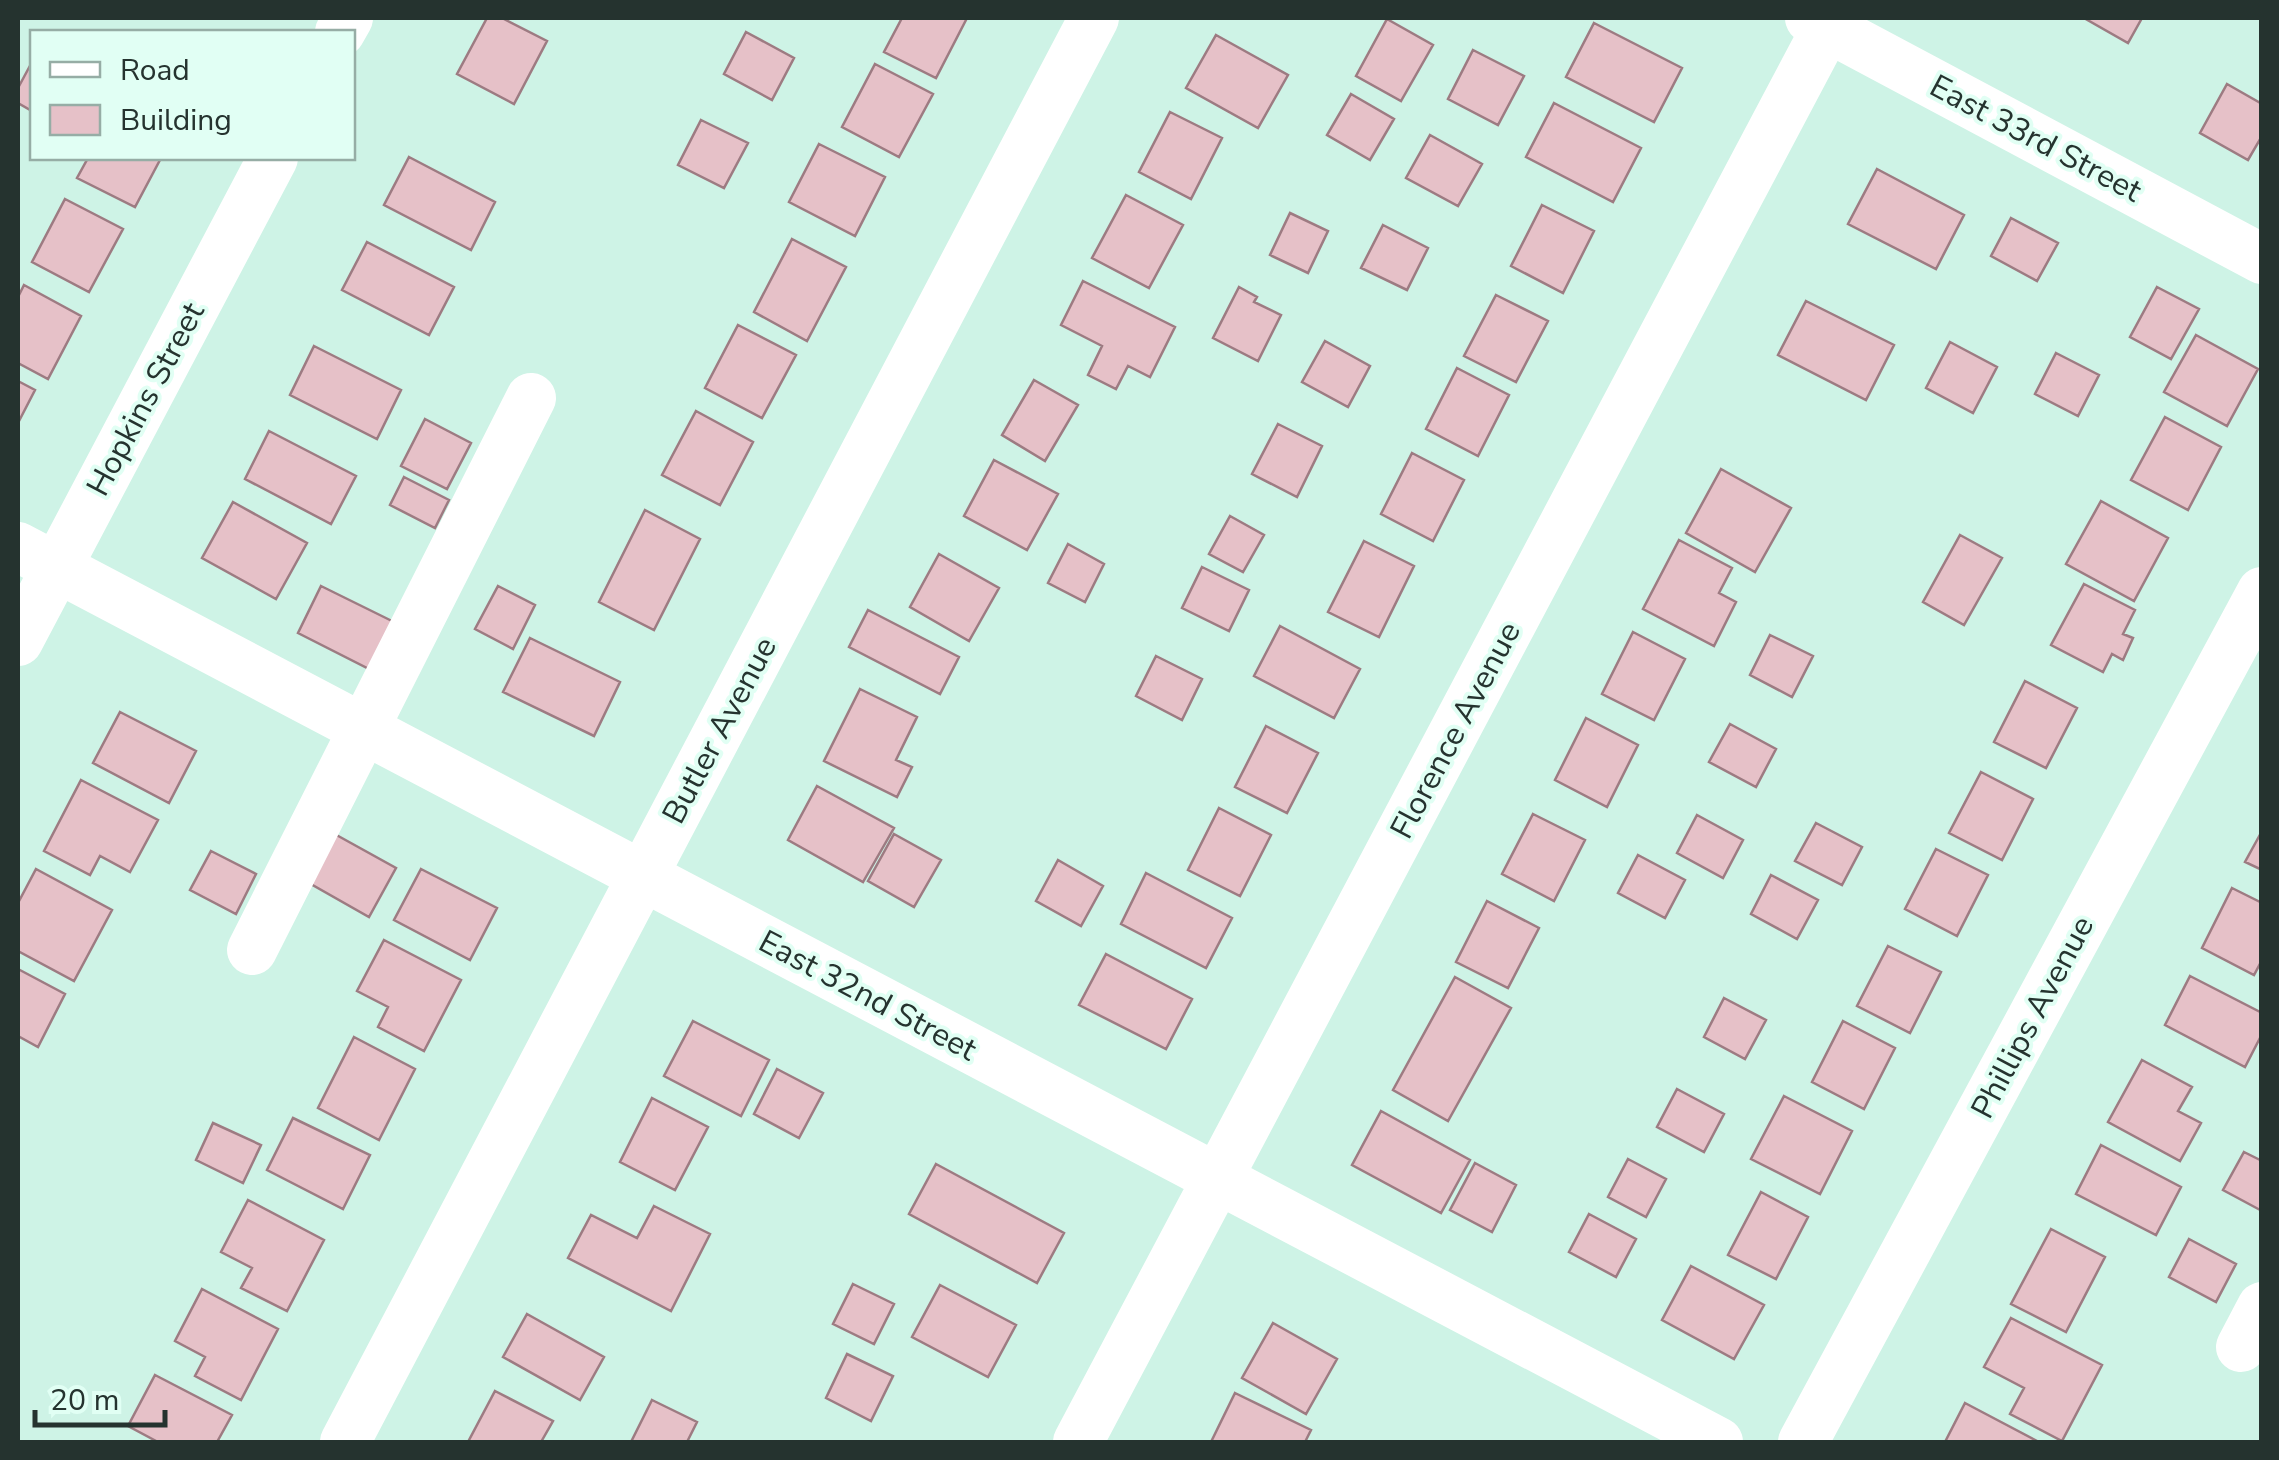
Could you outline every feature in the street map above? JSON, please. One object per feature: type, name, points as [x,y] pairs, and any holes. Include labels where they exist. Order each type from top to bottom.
[{"type":"street","name":"Butler Avenue","points":[[345,1442],[1094,18]]},
{"type":"street","name":"East 33rd Street","points":[[1823,21],[2262,259]]},
{"type":"street","name":"Florence Avenue","points":[[1078,1442],[1823,21]]},
{"type":"street","name":"Hopkins Street","points":[[18,641],[37,557],[272,160]]},
{"type":"street","points":[[252,950],[531,398]]},
{"type":"street","name":"East 32nd Street","points":[[37,557],[1718,1442]]},
{"type":"street","name":"Phillips Avenue","points":[[1803,1442],[2262,592]]},
{"type":"building","points":[[487,18],[502,18],[547,41],[514,104],[457,74]]},
{"type":"building","points":[[902,18],[967,18],[936,78],[884,52]]},
{"type":"building","points":[[2084,18],[2142,18],[2128,43]]},
{"type":"building","points":[[1387,19],[1433,45],[1401,101],[1356,76]]},
{"type":"building","points":[[1594,23],[1682,68],[1654,122],[1566,77]]},
{"type":"building","points":[[746,32],[794,58],[772,100],[724,74]]},
{"type":"building","points":[[1216,35],[1288,75],[1258,128],[1186,88]]},
{"type":"building","points":[[1473,50],[1524,76],[1498,125],[1448,99]]},
{"type":"building","points":[[875,64],[933,94],[899,157],[842,127]]},
{"type":"building","points":[[30,66],[30,110],[18,103],[18,88]]},
{"type":"building","points":[[2227,84],[2262,104],[2262,136],[2248,160],[2200,133]]},
{"type":"building","points":[[1351,94],[1394,119],[1370,160],[1327,135]]},
{"type":"building","points":[[1554,103],[1641,148],[1613,202],[1526,157]]},
{"type":"building","points":[[1170,112],[1222,138],[1191,199],[1139,172]]},
{"type":"building","points":[[701,120],[748,143],[724,188],[678,165]]},
{"type":"building","points":[[1430,135],[1482,164],[1458,206],[1406,178]]},
{"type":"building","points":[[819,144],[885,177],[855,236],[789,202]]},
{"type":"building","points":[[409,157],[495,202],[471,250],[384,205]]},
{"type":"building","points":[[87,160],[160,160],[135,207],[77,178]]},
{"type":"building","points":[[1877,169],[1964,215],[1936,269],[1848,224]]},
{"type":"building","points":[[1126,195],[1183,225],[1149,288],[1092,258]]},
{"type":"building","points":[[65,199],[123,229],[89,292],[32,262]]},
{"type":"building","points":[[1542,205],[1594,231],[1563,293],[1511,266]]},
{"type":"building","points":[[1290,213],[1328,231],[1308,273],[1270,255]]},
{"type":"building","points":[[2011,218],[2058,243],[2037,281],[1991,256]]},
{"type":"building","points":[[1383,225],[1428,248],[1407,290],[1361,268]]},
{"type":"building","points":[[792,239],[846,267],[807,341],[754,312]]},
{"type":"building","points":[[367,242],[454,287],[429,335],[342,290]]},
{"type":"building","points":[[1083,281],[1175,327],[1150,377],[1128,366],[1116,389],[1088,375],[1102,346],[1061,325]]},
{"type":"building","points":[[24,285],[81,316],[48,379],[18,363],[18,297]]},
{"type":"building","points":[[1239,287],[1257,297],[1254,302],[1281,315],[1258,361],[1213,338]]},
{"type":"building","points":[[2157,287],[2199,309],[2171,359],[2130,337]]},
{"type":"building","points":[[1496,295],[1548,321],[1516,382],[1464,356]]},
{"type":"building","points":[[1806,301],[1894,345],[1866,400],[1778,355]]},
{"type":"building","points":[[738,325],[796,355],[762,418],[705,388]]},
{"type":"building","points":[[2196,335],[2258,369],[2227,426],[2164,392]]},
{"type":"building","points":[[1325,341],[1370,366],[1348,407],[1302,382]]},
{"type":"building","points":[[1950,342],[1997,367],[1973,413],[1926,388]]},
{"type":"building","points":[[314,346],[401,390],[377,439],[290,395]]},
{"type":"building","points":[[2056,353],[2099,375],[2078,416],[2035,394]]},
{"type":"building","points":[[1457,368],[1509,395],[1478,456],[1426,429]]},
{"type":"building","points":[[1034,380],[1078,405],[1045,461],[1002,435]]},
{"type":"building","points":[[18,381],[35,390],[18,423]]},
{"type":"building","points":[[696,411],[753,442],[720,505],[662,475]]},
{"type":"building","points":[[2165,417],[2221,447],[2188,510],[2131,480]]},
{"type":"building","points":[[425,419],[471,443],[447,489],[401,466]]},
{"type":"building","points":[[1278,424],[1322,446],[1297,497],[1252,474]]},
{"type":"building","points":[[269,431],[356,476],[331,524],[245,479]]},
{"type":"building","points":[[1412,453],[1464,480],[1433,541],[1381,514]]},
{"type":"building","points":[[994,460],[1058,494],[1027,550],[964,516]]},
{"type":"building","points":[[1721,469],[1791,508],[1755,572],[1686,533]]},
{"type":"building","points":[[404,477],[449,500],[435,528],[390,505]]},
{"type":"building","points":[[2101,501],[2168,538],[2134,601],[2066,564]]},
{"type":"building","points":[[233,502],[307,543],[276,599],[202,558]]},
{"type":"building","points":[[645,510],[700,539],[654,630],[599,602]]},
{"type":"building","points":[[1230,516],[1264,535],[1243,572],[1209,554]]},
{"type":"building","points":[[1960,535],[2002,558],[1964,625],[1923,602]]},
{"type":"building","points":[[1679,540],[1732,568],[1719,593],[1736,602],[1714,646],[1643,609]]},
{"type":"building","points":[[1364,541],[1414,566],[1379,637],[1328,612]]},
{"type":"building","points":[[1068,544],[1104,564],[1085,602],[1048,583]]},
{"type":"building","points":[[939,554],[999,588],[969,641],[910,607]]},
{"type":"building","points":[[1202,567],[1249,590],[1229,631],[1182,608]]},
{"type":"building","points":[[2084,584],[2135,610],[2123,634],[2133,638],[2123,660],[2112,654],[2103,672],[2051,645]]},
{"type":"building","points":[[321,586],[400,625],[377,673],[298,633]]},
{"type":"building","points":[[498,586],[535,605],[513,649],[475,629]]},
{"type":"building","points":[[868,610],[959,657],[940,694],[849,647]]},
{"type":"building","points":[[1280,626],[1360,669],[1334,718],[1254,676]]},
{"type":"building","points":[[1633,632],[1685,659],[1654,720],[1602,694]]},
{"type":"building","points":[[1770,635],[1813,656],[1792,697],[1750,675]]},
{"type":"building","points":[[530,638],[620,682],[594,736],[503,692]]},
{"type":"building","points":[[1156,656],[1202,679],[1182,720],[1136,696]]},
{"type":"building","points":[[2025,681],[2077,708],[2046,768],[1994,742]]},
{"type":"building","points":[[860,689],[917,717],[896,760],[912,767],[897,797],[824,761]]},
{"type":"building","points":[[120,712],[196,751],[169,803],[93,763]]},
{"type":"building","points":[[1586,718],[1638,745],[1607,807],[1555,780]]},
{"type":"building","points":[[1730,724],[1776,749],[1756,787],[1709,762]]},
{"type":"building","points":[[1266,726],[1318,753],[1287,813],[1235,787]]},
{"type":"building","points":[[1981,772],[2033,799],[2002,860],[1949,833]]},
{"type":"building","points":[[81,780],[158,820],[130,872],[100,856],[90,875],[44,851]]},
{"type":"building","points":[[817,786],[894,828],[863,882],[788,840]]},
{"type":"building","points":[[1219,808],[1271,835],[1240,896],[1188,870]]},
{"type":"building","points":[[1533,814],[1585,840],[1554,901],[1502,874]]},
{"type":"building","points":[[1697,815],[1743,840],[1723,878],[1677,853]]},
{"type":"building","points":[[1816,823],[1862,847],[1842,885],[1795,861]]},
{"type":"building","points":[[322,827],[396,868],[369,917],[295,875]]},
{"type":"building","points":[[2262,831],[2262,870],[2245,862]]},
{"type":"building","points":[[894,834],[941,860],[914,907],[868,881]]},
{"type":"building","points":[[1936,849],[1988,875],[1957,936],[1905,909]]},
{"type":"building","points":[[211,851],[256,874],[236,914],[190,890]]},
{"type":"building","points":[[1638,855],[1685,880],[1665,918],[1618,893]]},
{"type":"building","points":[[1058,860],[1103,886],[1081,926],[1036,901]]},
{"type":"building","points":[[36,869],[112,910],[74,981],[18,951],[18,903]]},
{"type":"building","points":[[421,869],[497,908],[470,960],[394,920]]},
{"type":"building","points":[[1146,873],[1232,918],[1206,968],[1121,924]]},
{"type":"building","points":[[1771,875],[1818,900],[1797,939],[1751,914]]},
{"type":"building","points":[[2232,888],[2262,903],[2262,960],[2254,975],[2202,948]]},
{"type":"building","points":[[1487,901],[1539,928],[1508,988],[1456,962]]},
{"type":"building","points":[[384,940],[461,980],[424,1051],[378,1027],[388,1007],[357,991]]},
{"type":"building","points":[[1888,946],[1941,972],[1910,1033],[1857,1006]]},
{"type":"building","points":[[1106,954],[1192,999],[1166,1049],[1079,1005]]},
{"type":"building","points":[[18,969],[65,994],[38,1047],[18,1036]]},
{"type":"building","points":[[2190,976],[2262,1013],[2262,1034],[2245,1067],[2165,1025]]},
{"type":"building","points":[[1455,977],[1511,1008],[1448,1121],[1393,1090]]},
{"type":"building","points":[[1724,998],[1766,1020],[1745,1059],[1704,1037]]},
{"type":"building","points":[[693,1021],[769,1060],[741,1116],[664,1076]]},
{"type":"building","points":[[1843,1021],[1895,1048],[1864,1109],[1812,1082]]},
{"type":"building","points":[[354,1037],[415,1069],[379,1140],[318,1108]]},
{"type":"building","points":[[2142,1060],[2192,1087],[2178,1111],[2201,1123],[2180,1161],[2108,1122]]},
{"type":"building","points":[[777,1069],[823,1093],[799,1138],[754,1114]]},
{"type":"building","points":[[1677,1089],[1724,1114],[1704,1152],[1657,1127]]},
{"type":"building","points":[[1784,1096],[1852,1131],[1820,1194],[1751,1159]]},
{"type":"building","points":[[652,1098],[708,1127],[675,1190],[620,1162]]},
{"type":"building","points":[[1381,1111],[1470,1160],[1441,1213],[1352,1165]]},
{"type":"building","points":[[293,1118],[370,1155],[343,1209],[267,1170]]},
{"type":"building","points":[[213,1123],[261,1145],[243,1183],[196,1160]]},
{"type":"building","points":[[2101,1145],[2181,1187],[2156,1235],[2076,1194]]},
{"type":"building","points":[[2244,1152],[2262,1161],[2262,1211],[2223,1190]]},
{"type":"building","points":[[1628,1159],[1666,1179],[1646,1217],[1608,1197]]},
{"type":"building","points":[[1475,1163],[1516,1185],[1492,1232],[1450,1210]]},
{"type":"building","points":[[936,1164],[1064,1233],[1037,1283],[909,1214]]},
{"type":"building","points":[[1761,1192],[1808,1217],[1776,1279],[1728,1255]]},
{"type":"building","points":[[248,1200],[324,1240],[287,1311],[241,1288],[252,1268],[221,1252]]},
{"type":"building","points":[[654,1206],[710,1234],[671,1311],[568,1258],[591,1215],[637,1238]]},
{"type":"building","points":[[1589,1214],[1636,1239],[1616,1277],[1569,1252]]},
{"type":"building","points":[[2051,1229],[2105,1257],[2066,1332],[2011,1304]]},
{"type":"building","points":[[2189,1239],[2236,1264],[2216,1302],[2169,1277]]},
{"type":"building","points":[[1691,1266],[1764,1305],[1734,1359],[1662,1320]]},
{"type":"building","points":[[853,1284],[894,1304],[874,1344],[833,1324]]},
{"type":"building","points":[[940,1285],[1016,1325],[988,1377],[912,1337]]},
{"type":"building","points":[[202,1289],[278,1329],[241,1400],[195,1376],[205,1357],[175,1341]]},
{"type":"building","points":[[527,1314],[604,1357],[580,1400],[503,1357]]},
{"type":"building","points":[[2011,1318],[2102,1365],[2062,1441],[2010,1414],[2024,1388],[1984,1367]]},
{"type":"building","points":[[1273,1323],[1337,1359],[1306,1414],[1242,1378]]},
{"type":"building","points":[[847,1354],[893,1376],[871,1421],[826,1398]]},
{"type":"building","points":[[155,1375],[232,1415],[217,1442],[158,1442],[128,1426]]},
{"type":"building","points":[[495,1391],[553,1421],[541,1442],[468,1442]]},
{"type":"building","points":[[1235,1393],[1311,1430],[1305,1442],[1211,1442]]},
{"type":"building","points":[[652,1400],[697,1422],[687,1442],[631,1442]]},
{"type":"building","points":[[1965,1403],[2039,1442],[1945,1442]]}]
